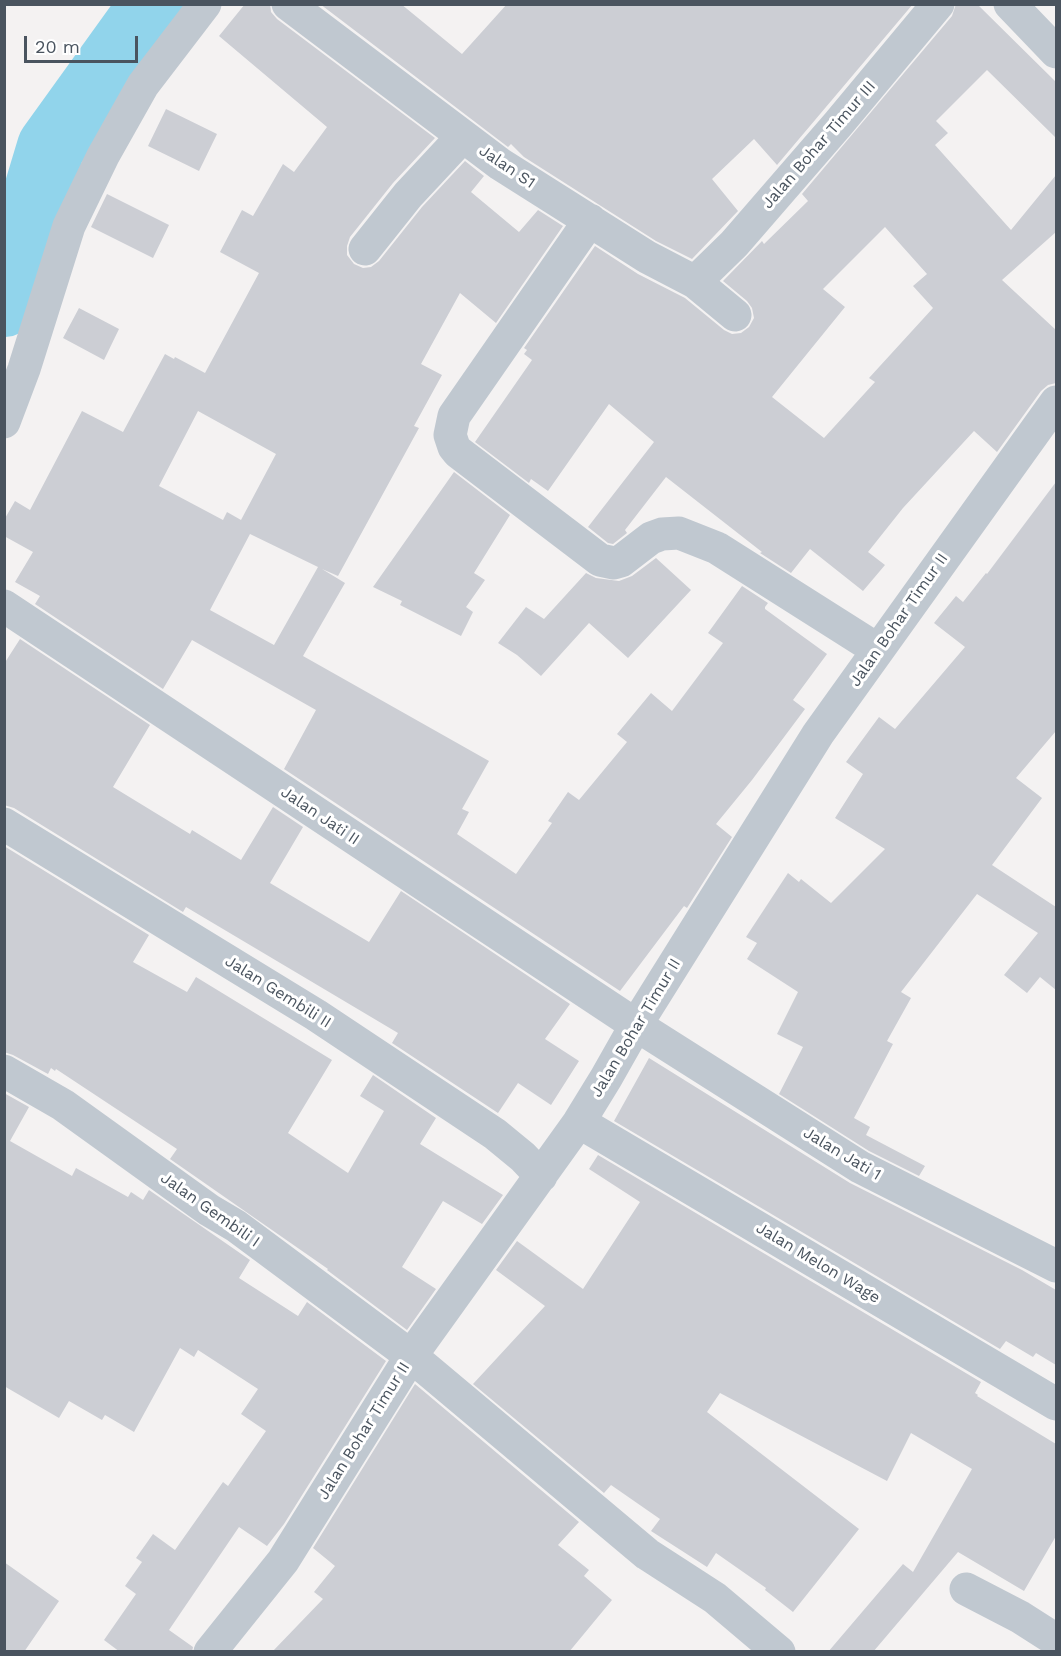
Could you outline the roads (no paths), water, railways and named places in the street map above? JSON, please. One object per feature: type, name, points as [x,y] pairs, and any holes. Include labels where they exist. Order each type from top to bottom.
[{"type":"street","points":[[4,422],[24,369],[69,226],[103,156],[143,85],[205,4]]},
{"type":"street","name":"Jalan S1","points":[[288,4],[500,164],[646,257],[695,282],[735,315]]},
{"type":"street","name":"Jalan Bohar Timur III","points":[[695,282],[749,227],[938,4]]},
{"type":"street","points":[[1010,4],[1056,52]]},
{"type":"street","points":[[365,249],[408,195],[463,136]]},
{"type":"street","points":[[590,220],[454,416],[450,435],[454,447],[595,557],[614,563],[621,561],[651,538],[662,534],[679,534],[717,549],[878,650]]},
{"type":"street","name":"Jalan Bohar Timur II","points":[[210,1652],[283,1561],[411,1356],[579,1122],[636,1025],[818,734],[1056,402]]},
{"type":"street","name":"Jalan Jati II","points":[[4,606],[636,1025]]},
{"type":"street","name":"Jalan Gembili II","points":[[4,824],[316,1015],[495,1134],[523,1157],[541,1176]]},
{"type":"street","name":"Jalan Jati 1","points":[[636,1025],[860,1167],[1056,1266]]},
{"type":"street","name":"Jalan Gembili I","points":[[4,1071],[63,1105],[209,1210],[236,1226],[411,1356],[647,1554],[715,1598],[778,1652]]},
{"type":"street","name":"Jalan Melon Wage","points":[[579,1122],[1056,1404]]},
{"type":"street","points":[[966,1589],[1020,1617],[1056,1640]]},
{"type":"waterway","points":[[4,303],[51,147],[154,4]]}]
